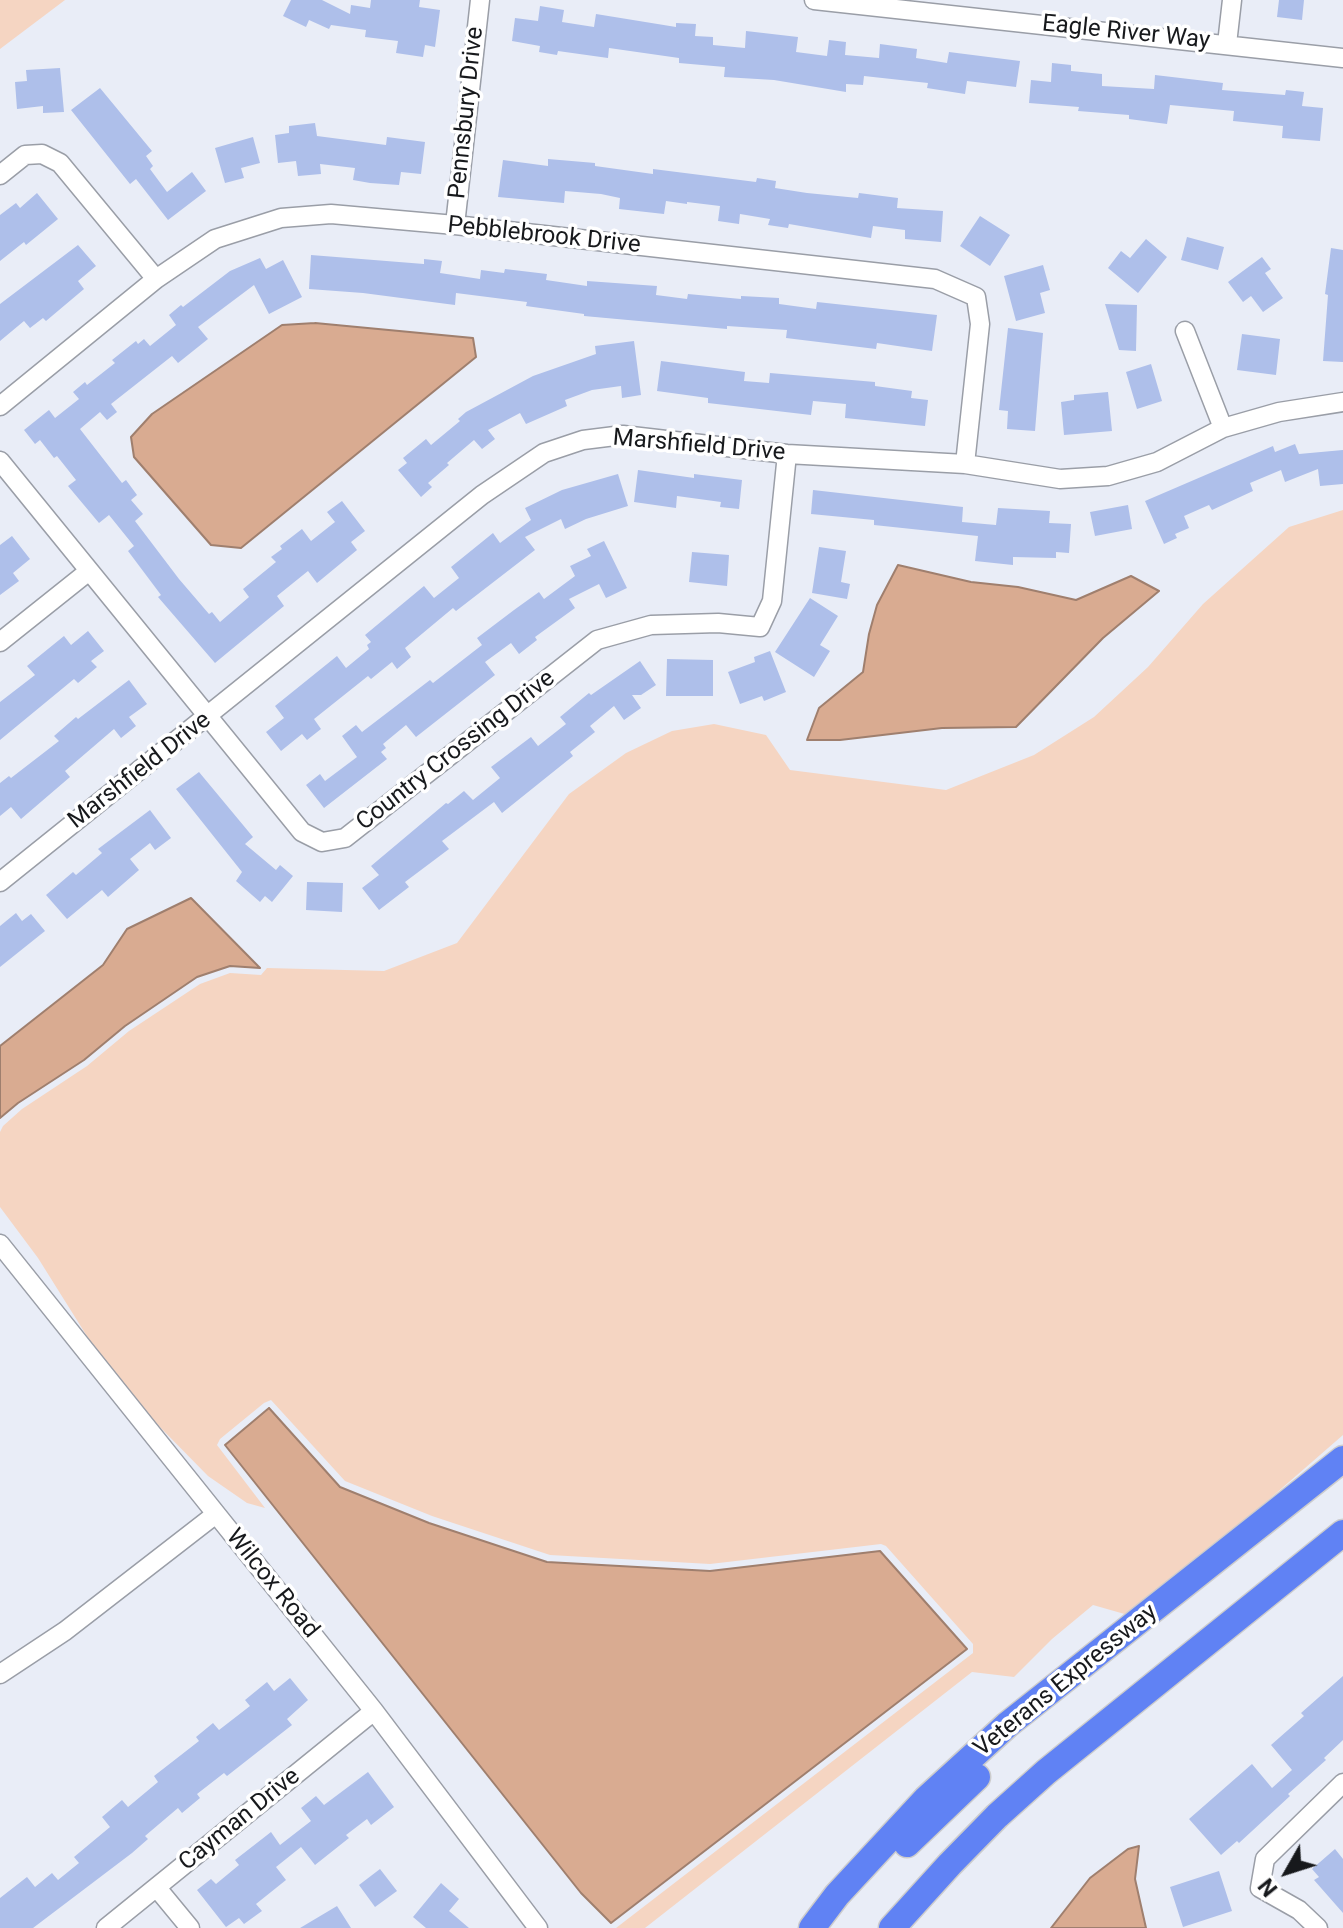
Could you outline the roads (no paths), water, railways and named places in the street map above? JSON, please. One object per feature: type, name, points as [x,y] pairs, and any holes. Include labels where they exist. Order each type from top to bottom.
[{"type":"highway","name":"Veterans Expressway","points":[[812,1928],[837,1895],[926,1799],[1007,1725],[1343,1459]]},
{"type":"highway","points":[[834,1928],[897,1854],[1023,1735],[1343,1480]]},
{"type":"highway","points":[[892,1928],[997,1816],[1046,1772],[1343,1533]]},
{"type":"street","name":"Pennsbury Drive","points":[[455,225],[480,0]]},
{"type":"street","name":"Eagle River Way","points":[[814,0],[1343,58]]},
{"type":"street","points":[[1227,44],[1232,0]]},
{"type":"street","points":[[0,175],[25,155],[42,154],[60,163],[156,279]]},
{"type":"street","name":"Pebblebrook Drive","points":[[0,406],[156,279],[215,239],[281,218],[331,214],[935,279],[976,297],[980,324],[965,464]]},
{"type":"street","points":[[1185,331],[1223,428]]},
{"type":"street","name":"Marshfield Drive","points":[[0,882],[482,495],[544,453],[583,440],[623,435],[787,454],[965,464],[1060,479],[1108,476],[1157,462],[1223,428],[1279,412],[1343,402]]},
{"type":"street","name":"Country Crossing Drive","points":[[0,461],[302,832],[322,842],[345,838],[597,640],[651,625],[718,623],[760,627],[772,601],[787,454]]},
{"type":"street","points":[[0,642],[89,571]]},
{"type":"street","name":"Wilcox Road","points":[[0,1244],[374,1711],[538,1928]]},
{"type":"street","points":[[0,1674],[65,1631],[216,1514]]},
{"type":"street","name":"Cayman Drive","points":[[106,1928],[374,1711]]},
{"type":"street","points":[[1318,1928],[1299,1910],[1260,1888],[1265,1859],[1343,1783]]},
{"type":"street","points":[[157,1888],[190,1928]]}]
